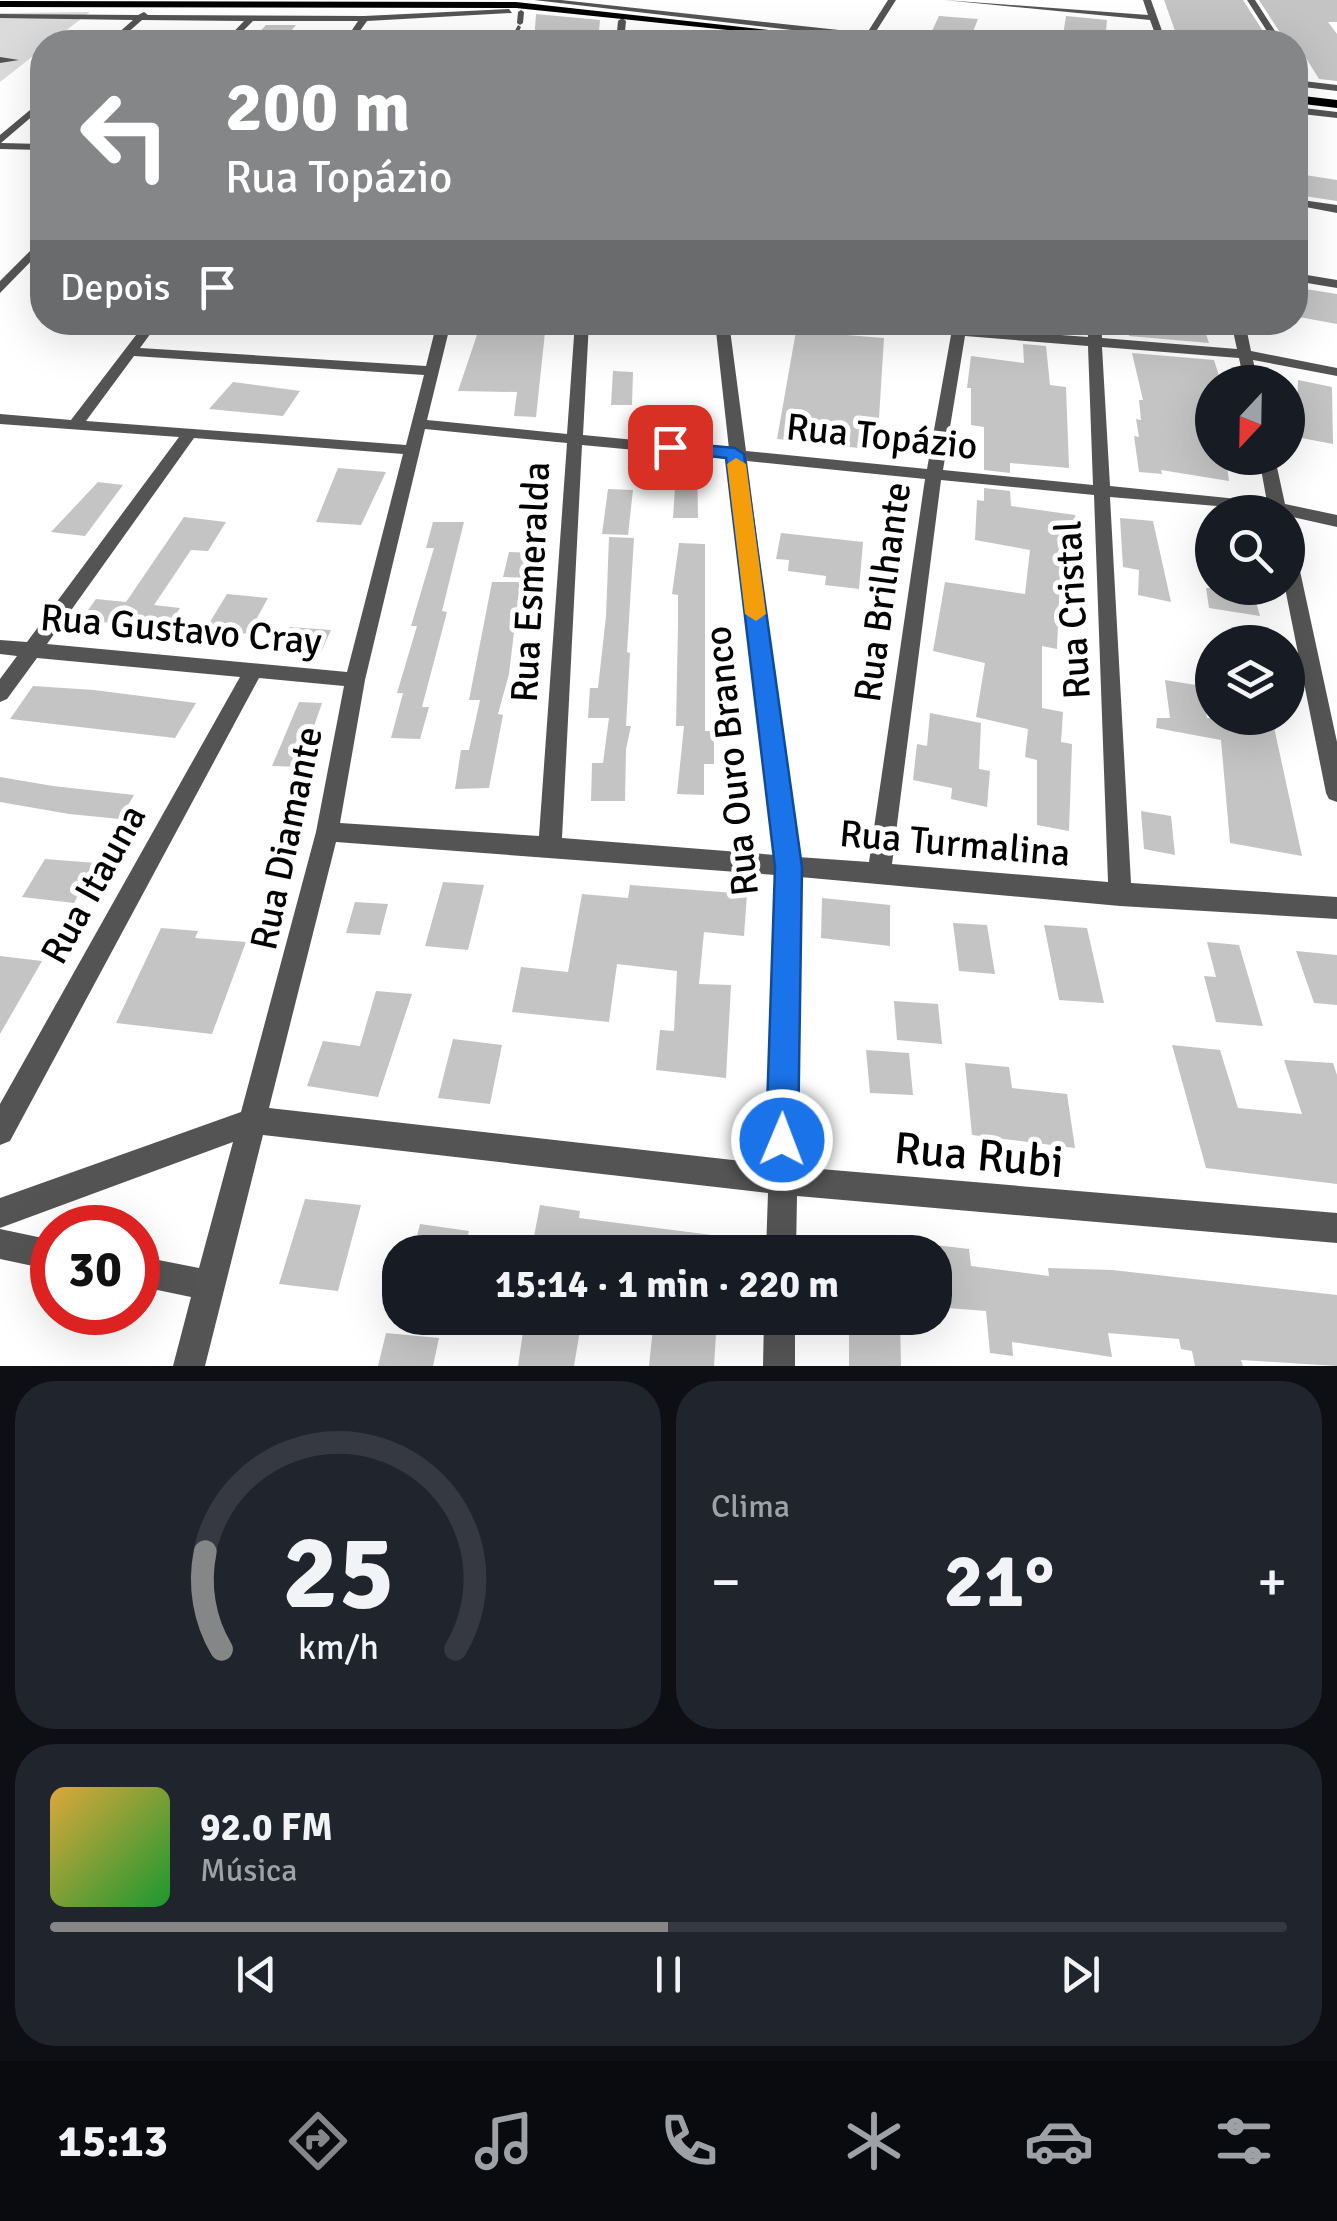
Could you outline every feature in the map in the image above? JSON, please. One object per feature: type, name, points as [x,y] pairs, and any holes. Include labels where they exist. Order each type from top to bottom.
[{"type":"main road","points":[[226,4],[256,0]]},
{"type":"main road","points":[[0,10],[226,4],[578,4],[796,30]]},
{"type":"main road","points":[[550,14],[578,4]]},
{"type":"main road","points":[[0,10],[517,18],[550,14],[703,30]]},
{"type":"main road","points":[[1308,98],[1337,101]]},
{"type":"street","points":[[542,0],[802,30]]},
{"type":"street","points":[[876,30],[892,0]]},
{"type":"street","points":[[948,0],[1154,18]]},
{"type":"street","points":[[1147,0],[1158,30]]},
{"type":"street","points":[[1251,0],[1270,30]]},
{"type":"street","points":[[694,16],[702,8]]},
{"type":"street","points":[[125,30],[144,13],[251,18],[517,18]]},
{"type":"street","points":[[240,30],[251,18]]},
{"type":"street","points":[[356,30],[364,18]]},
{"type":"street","points":[[621,30],[622,21]]},
{"type":"street","points":[[0,60],[14,60]]},
{"type":"street","points":[[1308,95],[1337,88]]},
{"type":"street","points":[[1308,102],[1337,115]]},
{"type":"street","points":[[0,143],[30,114]]},
{"type":"street","points":[[0,143],[30,146]]},
{"type":"street","points":[[1308,204],[1337,209]]},
{"type":"street","points":[[0,290],[30,256]]},
{"type":"street","points":[[1308,279],[1337,284]]},
{"type":"street","points":[[76,424],[144,335]]},
{"type":"street","name":"Rua Diamante","points":[[189,1366],[256,1120],[327,832],[355,680],[441,335]]},
{"type":"street","name":"Rua Esmeralda","points":[[550,845],[581,335]]},
{"type":"street","name":"Rua Ouro Branco","points":[[723,335],[788,867],[780,1235]]},
{"type":"street","name":"Rua Brilhante","points":[[879,872],[934,474],[959,335]]},
{"type":"street","name":"Rua Cristal","points":[[1095,335],[1120,895]]},
{"type":"street","points":[[1115,335],[1337,372]]},
{"type":"street","points":[[1241,335],[1247,365]]},
{"type":"street","points":[[132,352],[434,371]]},
{"type":"street","points":[[0,419],[413,450]]},
{"type":"street","points":[[0,439],[18,420]]},
{"type":"street","name":"Rua Topázio","points":[[420,424],[1195,501]]},
{"type":"street","points":[[0,694],[190,434]]},
{"type":"street","name":"Rua Topázio","points":[[1305,515],[1337,521]]},
{"type":"street","points":[[1298,605],[1337,794]]},
{"type":"street","name":"Rua Gustavo Cray","points":[[0,647],[355,680]]},
{"type":"street","name":"Rua Itauna","points":[[0,1131],[252,672]]},
{"type":"street","name":"Rua Turmalina","points":[[327,832],[550,845],[1120,895],[1337,908]]},
{"type":"street","points":[[0,1213],[256,1120]]},
{"type":"street","name":"Rua Rubi","points":[[256,1120],[781,1180],[1337,1228]]},
{"type":"street","points":[[0,1244],[30,1250]]},
{"type":"street","points":[[160,1276],[211,1286]]},
{"type":"street","points":[[780,1335],[780,1366]]},
{"type":"lane","points":[[514,30],[517,18]]},
{"type":"shaded area","points":[[90,12],[67,30],[30,30],[30,58],[0,82],[0,13]]},
{"type":"building","points":[[1164,0],[1243,0],[1262,30],[1175,30]]},
{"type":"building","points":[[1259,0],[1337,0],[1337,22],[1328,22],[1337,34],[1337,81],[1319,79],[1308,61],[1308,30],[1278,30]]},
{"type":"building","points":[[536,14],[600,20],[599,30],[535,30]]},
{"type":"building","points":[[939,16],[978,19],[974,30],[932,30]]},
{"type":"building","points":[[1066,16],[1107,20],[1106,30],[1064,30]]},
{"type":"building","points":[[266,25],[296,25],[292,30],[261,30]]},
{"type":"building","points":[[1308,175],[1337,180],[1337,201],[1308,197]]},
{"type":"building","points":[[1308,289],[1337,294],[1337,324],[1308,319]]},
{"type":"building","points":[[477,335],[545,335],[536,417],[514,416],[517,392],[458,391]]},
{"type":"building","points":[[795,335],[884,338],[877,450],[777,439]]},
{"type":"building","points":[[1206,335],[1209,343],[1129,336]]},
{"type":"building","points":[[1023,344],[1046,346],[1050,385],[1066,387],[1069,468],[1010,463],[1010,473],[984,470],[984,427],[971,425],[971,388],[967,388],[971,356],[1024,363]]},
{"type":"building","points":[[1132,353],[1214,360],[1216,365],[1195,365],[1195,475],[1228,475],[1229,481],[1161,470],[1162,474],[1139,472],[1134,436],[1139,437],[1136,419],[1141,420],[1139,400],[1143,400]]},
{"type":"building","points":[[613,371],[633,372],[632,405],[611,405]]},
{"type":"building","points":[[1305,381],[1332,387],[1333,444],[1305,439]]},
{"type":"building","points":[[233,382],[300,391],[283,416],[209,409]]},
{"type":"building","points":[[677,458],[697,460],[698,518],[673,518]]},
{"type":"building","points":[[338,468],[386,472],[361,525],[316,522]]},
{"type":"building","points":[[98,482],[123,485],[85,536],[51,532]]},
{"type":"building","points":[[984,488],[1010,491],[1011,506],[1075,515],[1080,538],[1074,538],[1072,578],[1060,575],[1057,649],[1042,646],[1042,708],[1063,712],[1061,742],[1072,744],[1069,831],[1037,825],[1037,760],[1025,757],[1028,729],[976,717],[985,663],[933,651],[945,582],[1025,594],[1030,550],[975,540],[977,500],[984,501]]},
{"type":"building","points":[[608,489],[633,490],[628,535],[602,534]]},
{"type":"building","points":[[184,517],[226,522],[208,551],[191,550],[154,605],[180,608],[167,628],[81,620],[96,599],[126,602]]},
{"type":"building","points":[[1120,518],[1153,521],[1171,602],[1138,595],[1139,570],[1123,567]]},
{"type":"building","points":[[433,522],[464,522],[442,611],[447,612],[422,707],[429,707],[420,739],[391,738],[403,693],[397,693],[417,626],[411,626],[434,548],[426,548]]},
{"type":"building","points":[[781,533],[863,542],[859,589],[825,585],[826,576],[788,571],[789,560],[776,559]]},
{"type":"building","points":[[609,537],[634,538],[627,652],[630,653],[626,726],[631,726],[626,749],[625,801],[591,801],[592,763],[603,763],[609,718],[588,718],[590,688],[598,688]]},
{"type":"building","points":[[679,543],[705,544],[705,731],[714,731],[714,764],[704,764],[704,795],[677,794],[684,726],[676,726],[678,595],[672,594]]},
{"type":"building","points":[[509,552],[535,553],[530,578],[503,577]]},
{"type":"building","points":[[492,582],[520,582],[509,674],[498,714],[503,715],[489,788],[455,789],[461,750],[469,750],[480,700],[469,700]]},
{"type":"building","points":[[227,594],[268,598],[248,634],[205,630]]},
{"type":"building","points":[[1209,605],[1257,605],[1260,616]]},
{"type":"building","points":[[290,627],[331,630],[321,652],[279,649]]},
{"type":"building","points":[[1165,680],[1195,685],[1195,735],[1276,735],[1302,856],[1230,843],[1221,740],[1156,728],[1157,718],[1170,718]]},
{"type":"building","points":[[33,686],[196,703],[175,738],[10,719]]},
{"type":"building","points":[[299,702],[322,703],[300,767],[272,766]]},
{"type":"building","points":[[930,713],[981,723],[979,769],[990,771],[987,807],[951,799],[952,788],[913,780],[917,744],[927,746]]},
{"type":"building","points":[[0,777],[134,795],[120,819],[69,814],[0,802]]},
{"type":"building","points":[[1141,811],[1171,816],[1175,855],[1144,849]]},
{"type":"building","points":[[45,859],[96,863],[74,903],[22,897]]},
{"type":"building","points":[[443,882],[484,885],[468,950],[425,946]]},
{"type":"building","points":[[630,885],[747,894],[744,936],[704,932],[699,984],[731,985],[726,1078],[656,1070],[660,1030],[674,1031],[677,971],[617,964],[609,1022],[512,1012],[521,967],[568,972],[582,894],[628,898]]},
{"type":"building","points":[[822,898],[890,905],[890,946],[821,938]]},
{"type":"building","points":[[355,902],[388,904],[380,935],[346,933]]},
{"type":"building","points":[[953,923],[987,925],[995,974],[959,971]]},
{"type":"building","points":[[1044,925],[1087,928],[1104,1003],[1059,1000]]},
{"type":"building","points":[[161,928],[198,931],[195,938],[246,942],[212,1034],[116,1023]]},
{"type":"building","points":[[1207,942],[1239,945],[1263,1026],[1216,1022],[1204,976],[1216,977]]},
{"type":"building","points":[[1296,951],[1337,955],[1337,1005],[1314,1003]]},
{"type":"building","points":[[0,956],[42,961],[0,1034]]},
{"type":"building","points":[[376,991],[412,994],[378,1097],[307,1086],[323,1041],[360,1046]]},
{"type":"building","points":[[894,1001],[938,1004],[942,1044],[897,1040]]},
{"type":"building","points":[[453,1039],[502,1045],[490,1104],[438,1098]]},
{"type":"building","points":[[1172,1045],[1220,1050],[1238,1108],[1302,1114],[1284,1060],[1333,1063],[1337,1075],[1337,1184],[1206,1168]]},
{"type":"building","points":[[866,1050],[909,1053],[913,1095],[870,1093]]},
{"type":"building","points":[[965,1063],[1009,1067],[1012,1088],[1067,1094],[1075,1148],[972,1135]]},
{"type":"building","points":[[305,1199],[361,1205],[338,1291],[279,1284]]},
{"type":"building","points":[[540,1205],[580,1211],[579,1218],[712,1235],[534,1235]]},
{"type":"building","points":[[420,1224],[469,1231],[468,1235],[417,1235]]},
{"type":"building","points":[[952,1247],[969,1249],[971,1266],[1049,1276],[1048,1268],[1112,1270],[1337,1295],[1337,1366],[1241,1360],[1243,1366],[1195,1366],[1192,1351],[1181,1349],[1179,1339],[1108,1333],[1112,1357],[1012,1342],[1013,1356],[990,1353],[986,1311],[952,1308]]},
{"type":"building","points":[[386,1335],[439,1338],[433,1366],[378,1366]]},
{"type":"building","points":[[523,1335],[579,1335],[574,1366],[518,1366]]},
{"type":"building","points":[[652,1335],[716,1335],[714,1366],[649,1366]]},
{"type":"building","points":[[849,1335],[900,1335],[901,1366],[849,1366]]},
{"type":"slow traffic","points":[[736,464],[756,614]]},
{"type":"route","points":[[670,447],[735,454],[788,867],[782,1140]]}]
